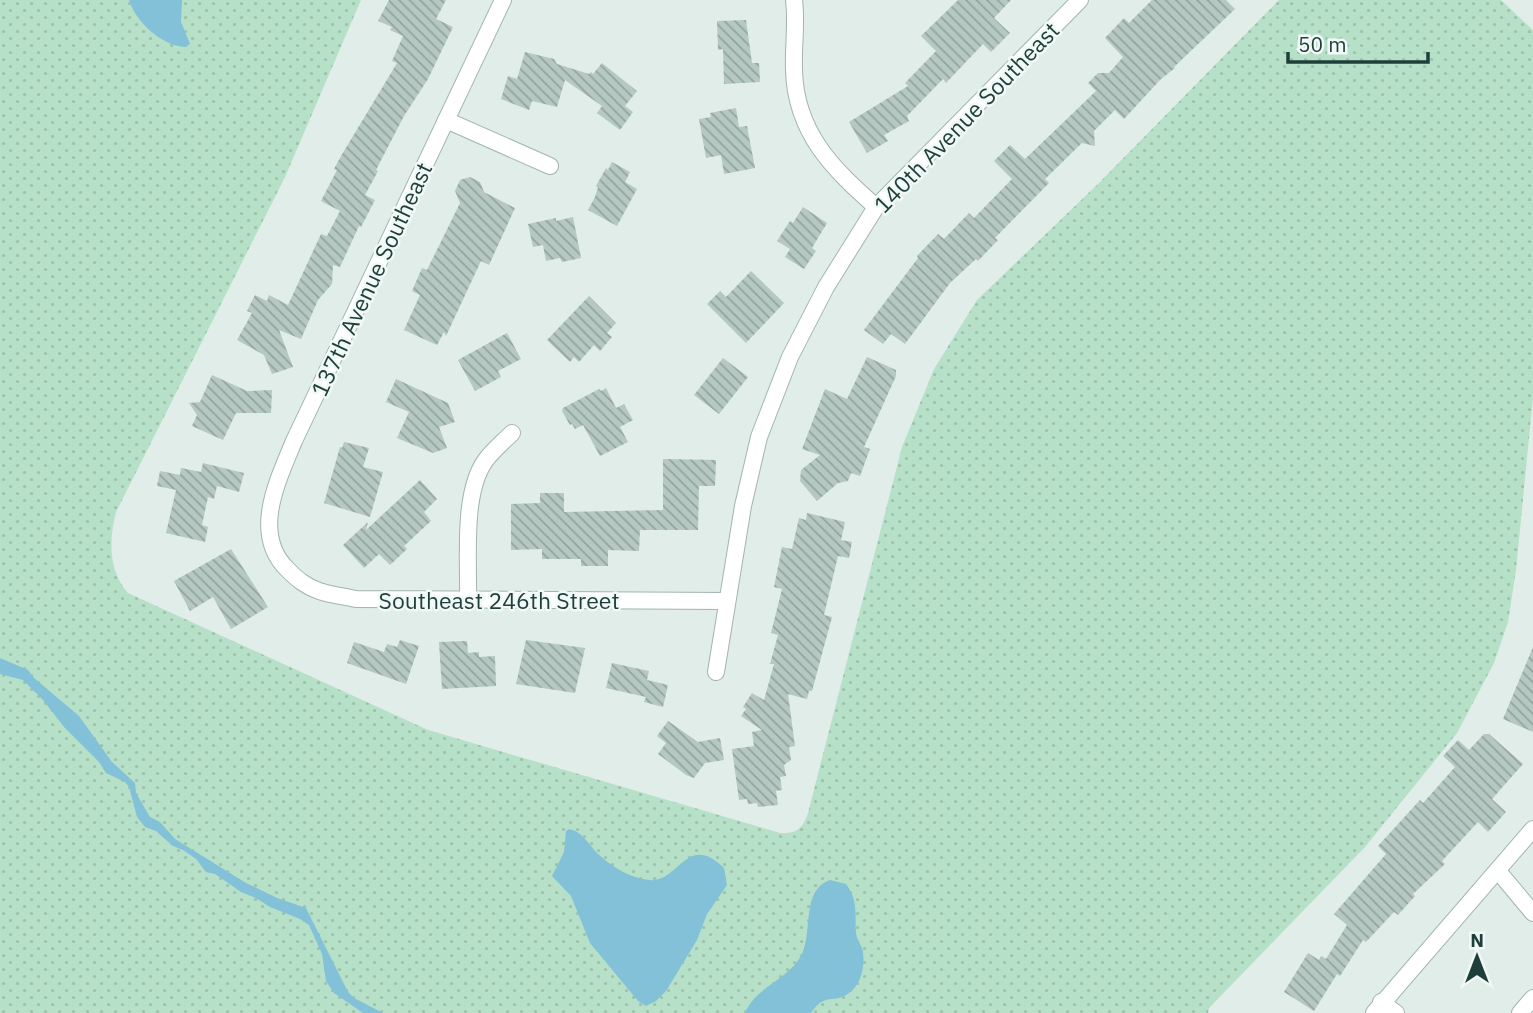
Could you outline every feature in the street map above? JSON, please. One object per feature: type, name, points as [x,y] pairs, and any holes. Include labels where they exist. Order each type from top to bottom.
[{"type":"street","name":"137th Avenue Southeast","points":[[282,564],[271,543],[268,526],[272,499],[281,472],[503,0]]},
{"type":"street","points":[[794,0],[794,74],[798,102],[809,134],[836,172],[876,207]]},
{"type":"street","name":"140th Avenue Southeast","points":[[716,673],[743,506],[759,437],[790,357],[826,287],[876,207],[1080,0]]},
{"type":"street","points":[[446,120],[550,166]]},
{"type":"street","points":[[468,600],[474,485],[485,461],[512,433]]},
{"type":"street","name":"Southeast 246th Street","points":[[282,564],[299,582],[319,591],[356,599],[727,601]]},
{"type":"street","points":[[1396,1013],[1378,1008],[1533,829]]},
{"type":"street","points":[[1498,871],[1533,913]]},
{"type":"street","points":[[1520,1013],[1533,998]]},
{"type":"green space","points":[[0,0],[361,0],[285,177],[116,512],[112,554],[117,575],[128,593],[428,730],[786,833],[798,829],[808,813],[902,447],[934,369],[977,300],[1098,184],[1279,0],[1501,0],[1533,30],[1533,397],[1516,570],[1508,622],[1494,663],[1457,733],[1365,847],[1209,1008],[1208,1013],[0,1013]]},
{"type":"water","points":[[129,0],[182,0],[181,22],[190,44],[185,47],[176,46],[159,37],[137,16]]},
{"type":"water","points":[[0,658],[28,670],[79,716],[112,762],[135,783],[136,793],[150,817],[160,822],[175,839],[246,883],[306,908],[348,992],[383,1013],[363,1013],[334,993],[326,981],[322,954],[309,925],[241,892],[215,874],[206,872],[196,859],[173,846],[156,831],[145,827],[137,817],[129,787],[125,782],[106,773],[99,762],[23,680],[0,674]]},
{"type":"water","points":[[569,829],[581,835],[614,867],[642,879],[659,879],[691,857],[700,855],[711,858],[724,868],[727,885],[707,914],[697,940],[666,991],[646,1006],[638,1001],[590,943],[571,896],[552,876],[564,852],[566,831]]},
{"type":"water","points":[[830,880],[846,884],[854,901],[856,934],[862,948],[863,960],[862,973],[857,984],[843,996],[821,1002],[811,1013],[745,1013],[757,996],[789,970],[802,954],[811,901],[821,885]]},
{"type":"building","points":[[389,0],[446,0],[436,19],[453,27],[428,79],[404,116],[376,170],[378,171],[365,195],[375,200],[361,227],[359,226],[340,267],[333,265],[332,284],[318,300],[301,339],[279,330],[293,367],[272,374],[264,355],[237,340],[252,313],[247,311],[255,295],[267,301],[269,295],[288,305],[321,234],[327,236],[340,211],[321,201],[341,156],[397,63],[392,61],[403,36],[378,21]]},
{"type":"building","points":[[958,0],[1011,0],[994,18],[1010,33],[991,52],[983,44],[946,83],[943,79],[907,116],[909,121],[884,135],[888,141],[867,153],[849,122],[908,86],[905,83],[936,51],[921,36]]},
{"type":"building","points":[[1152,0],[1226,0],[1235,9],[1161,79],[1124,119],[1115,110],[1094,131],[1095,146],[1082,143],[1045,179],[1049,183],[995,238],[998,240],[978,261],[976,259],[950,283],[905,344],[891,334],[883,344],[864,330],[917,256],[938,234],[944,239],[969,213],[974,218],[1012,179],[994,161],[1010,145],[1025,159],[1096,91],[1088,83],[1098,73],[1109,73],[1123,57],[1105,38],[1124,18],[1129,23]]},
{"type":"building","points":[[746,20],[752,63],[759,63],[760,82],[724,84],[723,49],[718,50],[717,21]]},
{"type":"building","points":[[525,52],[554,59],[557,64],[589,74],[593,74],[602,63],[637,91],[625,106],[633,112],[620,130],[597,113],[602,106],[565,80],[557,107],[532,101],[529,110],[501,99],[508,76],[517,79]]},
{"type":"building","points":[[736,108],[739,127],[747,126],[755,168],[724,174],[721,155],[706,158],[699,119],[711,117],[710,113]]},
{"type":"building","points":[[612,162],[630,172],[625,182],[637,189],[617,226],[588,210],[595,197],[596,186]]},
{"type":"building","points":[[470,177],[480,182],[484,192],[515,208],[489,265],[481,261],[446,336],[444,332],[437,345],[404,330],[420,295],[412,291],[422,268],[427,270],[460,203],[455,191],[460,180]]},
{"type":"building","points":[[803,207],[827,223],[812,248],[816,251],[804,269],[785,257],[790,249],[777,241]]},
{"type":"building","points":[[573,217],[581,258],[562,262],[560,258],[546,261],[543,245],[533,247],[528,224]]},
{"type":"building","points":[[751,271],[784,303],[746,343],[707,304],[720,291],[726,297]]},
{"type":"building","points":[[589,296],[616,323],[607,333],[612,337],[600,351],[594,345],[579,362],[574,357],[570,362],[547,340]]},
{"type":"building","points":[[507,333],[521,359],[498,371],[501,377],[475,391],[458,360]]},
{"type":"building","points":[[867,357],[896,370],[896,376],[864,447],[870,449],[860,476],[851,473],[848,481],[838,483],[817,501],[800,481],[801,470],[820,455],[802,449],[825,389],[847,399]]},
{"type":"building","points":[[723,358],[748,377],[719,414],[694,395]]},
{"type":"building","points":[[212,375],[247,391],[272,390],[271,413],[236,413],[223,440],[192,426],[197,415],[189,403],[200,402]]},
{"type":"building","points":[[396,379],[448,403],[455,422],[439,427],[447,448],[433,453],[397,438],[409,412],[386,402]]},
{"type":"building","points":[[606,388],[616,408],[624,404],[633,420],[620,427],[628,442],[600,456],[583,425],[575,429],[562,411],[599,389],[601,391]]},
{"type":"building","points":[[344,442],[369,448],[363,467],[383,472],[370,517],[324,503],[340,447],[342,448]]},
{"type":"building","points":[[663,459],[716,460],[715,486],[699,486],[698,530],[640,530],[639,551],[608,550],[608,566],[581,566],[581,559],[542,559],[542,549],[511,550],[511,504],[540,503],[540,493],[564,493],[564,512],[663,510]]},
{"type":"building","points":[[203,463],[244,473],[239,492],[217,486],[214,499],[208,497],[202,525],[208,527],[205,542],[166,533],[176,490],[157,486],[160,471],[180,475],[181,468],[201,472]]},
{"type":"building","points":[[420,480],[437,499],[424,512],[431,521],[404,546],[407,549],[390,565],[379,554],[364,568],[343,545],[368,522],[366,530]]},
{"type":"building","points":[[807,513],[845,522],[841,540],[852,542],[849,558],[838,556],[824,615],[832,617],[812,691],[809,691],[807,699],[788,694],[795,746],[789,747],[791,760],[784,765],[786,776],[780,777],[782,790],[776,791],[778,805],[758,807],[757,803],[748,804],[747,799],[739,800],[732,749],[754,746],[752,732],[762,730],[741,716],[752,693],[764,700],[774,664],[770,664],[778,635],[771,633],[782,589],[774,587],[782,547],[792,549],[799,518],[806,520]]},
{"type":"building","points":[[231,549],[268,607],[231,629],[213,597],[190,611],[174,581]]},
{"type":"building","points":[[400,640],[419,646],[406,684],[347,663],[354,642],[384,652],[387,644],[397,647]]},
{"type":"building","points":[[526,640],[585,648],[575,693],[516,684]]},
{"type":"building","points":[[467,641],[468,653],[479,652],[479,657],[495,656],[496,686],[442,689],[439,642]]},
{"type":"building","points":[[1533,647],[1533,732],[1503,719]]},
{"type":"building","points":[[612,663],[649,671],[647,680],[668,685],[663,707],[644,702],[646,697],[606,688]]},
{"type":"building","points":[[668,721],[698,742],[720,738],[724,760],[705,763],[694,778],[686,775],[658,754],[666,743],[657,736]]},
{"type":"building","points":[[1484,734],[1489,734],[1523,764],[1492,799],[1506,812],[1488,832],[1478,822],[1442,861],[1445,864],[1413,894],[1415,896],[1398,915],[1394,912],[1366,942],[1363,940],[1314,1011],[1284,992],[1308,953],[1319,960],[1321,956],[1326,959],[1347,925],[1334,914],[1386,854],[1378,846],[1420,800],[1423,803],[1455,767],[1443,756],[1458,740],[1469,750]]}]
